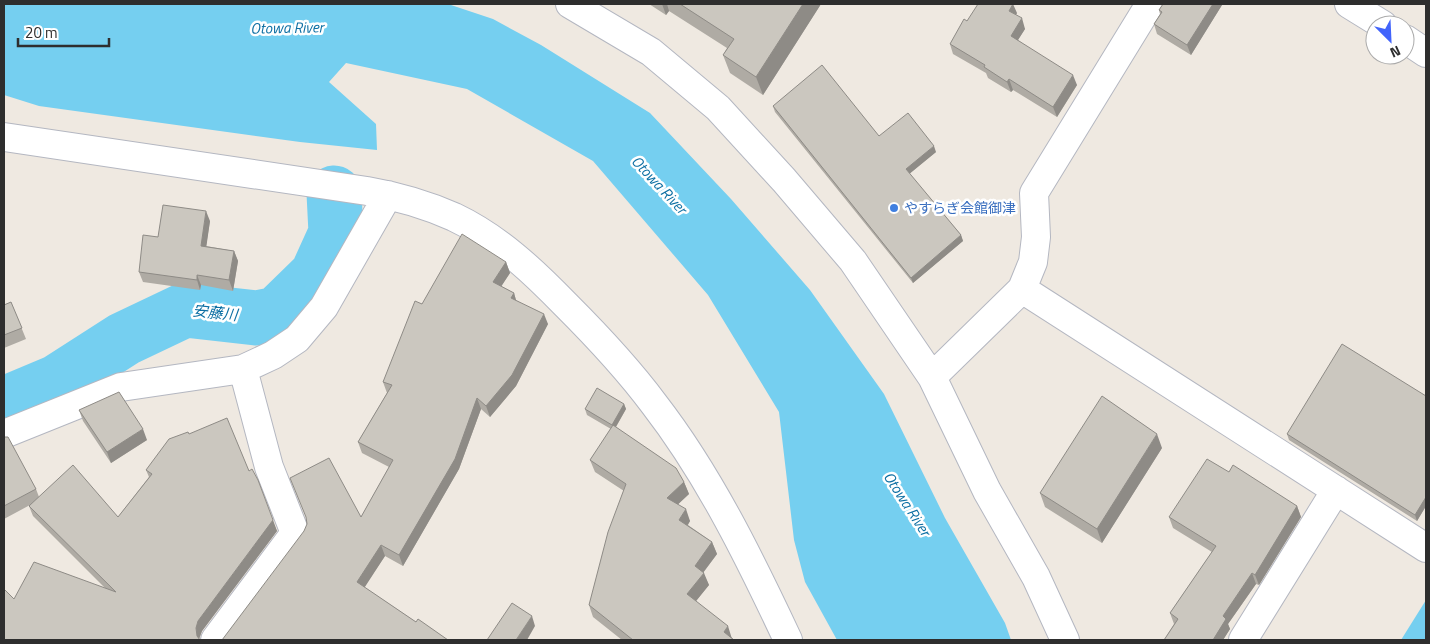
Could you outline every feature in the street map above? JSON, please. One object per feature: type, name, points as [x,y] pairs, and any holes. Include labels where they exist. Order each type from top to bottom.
[{"type":"street","points":[[570,4],[651,52],[718,108],[784,180],[853,261],[932,377],[987,491],[1036,577],[1065,640]]},
{"type":"street","points":[[932,377],[1022,289],[1033,262],[1036,237],[1034,193],[1150,4]]},
{"type":"street","points":[[1349,4],[1367,15]]},
{"type":"street","points":[[1415,46],[1426,53]]},
{"type":"street","points":[[4,137],[388,195],[453,217],[491,238],[526,264],[589,327],[654,404],[710,488],[753,566],[788,640]]},
{"type":"street","points":[[4,434],[121,387],[243,369],[273,355],[297,339],[324,307],[388,195]]},
{"type":"street","points":[[1022,289],[1426,548]]},
{"type":"street","points":[[215,640],[294,533],[269,467],[243,369]]},
{"type":"street","points":[[1243,640],[1336,490]]},
{"type":"water","name":"Otowa River","points":[[4,4],[448,4],[493,19],[541,45],[650,113],[731,199],[810,290],[884,394],[945,518],[1005,623],[1011,640],[837,640],[805,582],[794,540],[779,412],[708,295],[593,161],[467,89],[346,63],[329,82],[376,124],[377,150],[300,142],[39,106],[4,95]]},
{"type":"water","points":[[1426,600],[1426,640],[1401,640]]},
{"type":"building","points":[[680,4],[803,4],[756,77],[723,55],[734,39]]},
{"type":"building","points":[[978,4],[1013,4],[1009,11],[1022,18],[1011,36],[1073,75],[1053,107],[1009,79],[1007,82],[984,67],[985,65],[950,44],[964,19],[967,21]]},
{"type":"building","points":[[1163,4],[1213,4],[1187,45],[1154,24],[1162,12],[1159,10]]},
{"type":"building","name":"やすらぎ会館御津","points":[[822,65],[879,136],[908,113],[934,146],[906,169],[961,235],[911,278],[773,106]]},
{"type":"building","points":[[163,205],[206,211],[201,246],[234,251],[229,280],[197,275],[197,280],[139,272],[143,235],[158,237]]},
{"type":"building","points":[[462,234],[506,262],[493,282],[514,293],[511,298],[544,314],[512,375],[486,406],[477,398],[455,459],[399,555],[381,545],[357,582],[416,622],[418,619],[448,640],[222,640],[304,531],[307,524],[290,478],[329,458],[361,517],[393,460],[358,442],[392,385],[383,382],[415,301],[422,304]]},
{"type":"building","points":[[11,302],[22,328],[4,335],[4,305]]},
{"type":"building","points":[[1342,344],[1426,396],[1426,497],[1415,515],[1287,434]]},
{"type":"building","points":[[597,388],[624,404],[612,425],[585,409]]},
{"type":"building","points":[[119,392],[143,429],[107,452],[79,410]]},
{"type":"building","points":[[1102,396],[1157,434],[1097,529],[1040,493]]},
{"type":"building","points":[[227,418],[249,471],[252,469],[258,480],[273,520],[198,621],[196,628],[197,636],[200,640],[4,640],[4,589],[14,599],[34,562],[116,592],[29,506],[73,465],[118,517],[152,474],[146,470],[169,439],[188,432],[189,434]]},
{"type":"building","points":[[613,425],[676,468],[684,482],[667,498],[686,509],[679,520],[712,542],[695,566],[704,573],[687,594],[728,626],[724,632],[734,640],[633,640],[589,605],[608,532],[626,484],[590,460]]},
{"type":"building","points":[[4,437],[8,437],[36,489],[4,506]]},
{"type":"building","points":[[1207,459],[1229,472],[1233,465],[1297,506],[1255,575],[1252,573],[1223,616],[1226,619],[1213,640],[1164,640],[1178,619],[1170,613],[1216,546],[1169,517]]},
{"type":"building","points":[[512,603],[532,616],[516,640],[487,640]]},
{"type":"waterway","name":"安藤川","points":[[4,404],[57,382],[124,339],[185,310],[256,318],[277,314],[317,275],[336,233],[334,193]]},
{"type":"place","name":"やすらぎ会館御津","points":[[894,208]]}]
